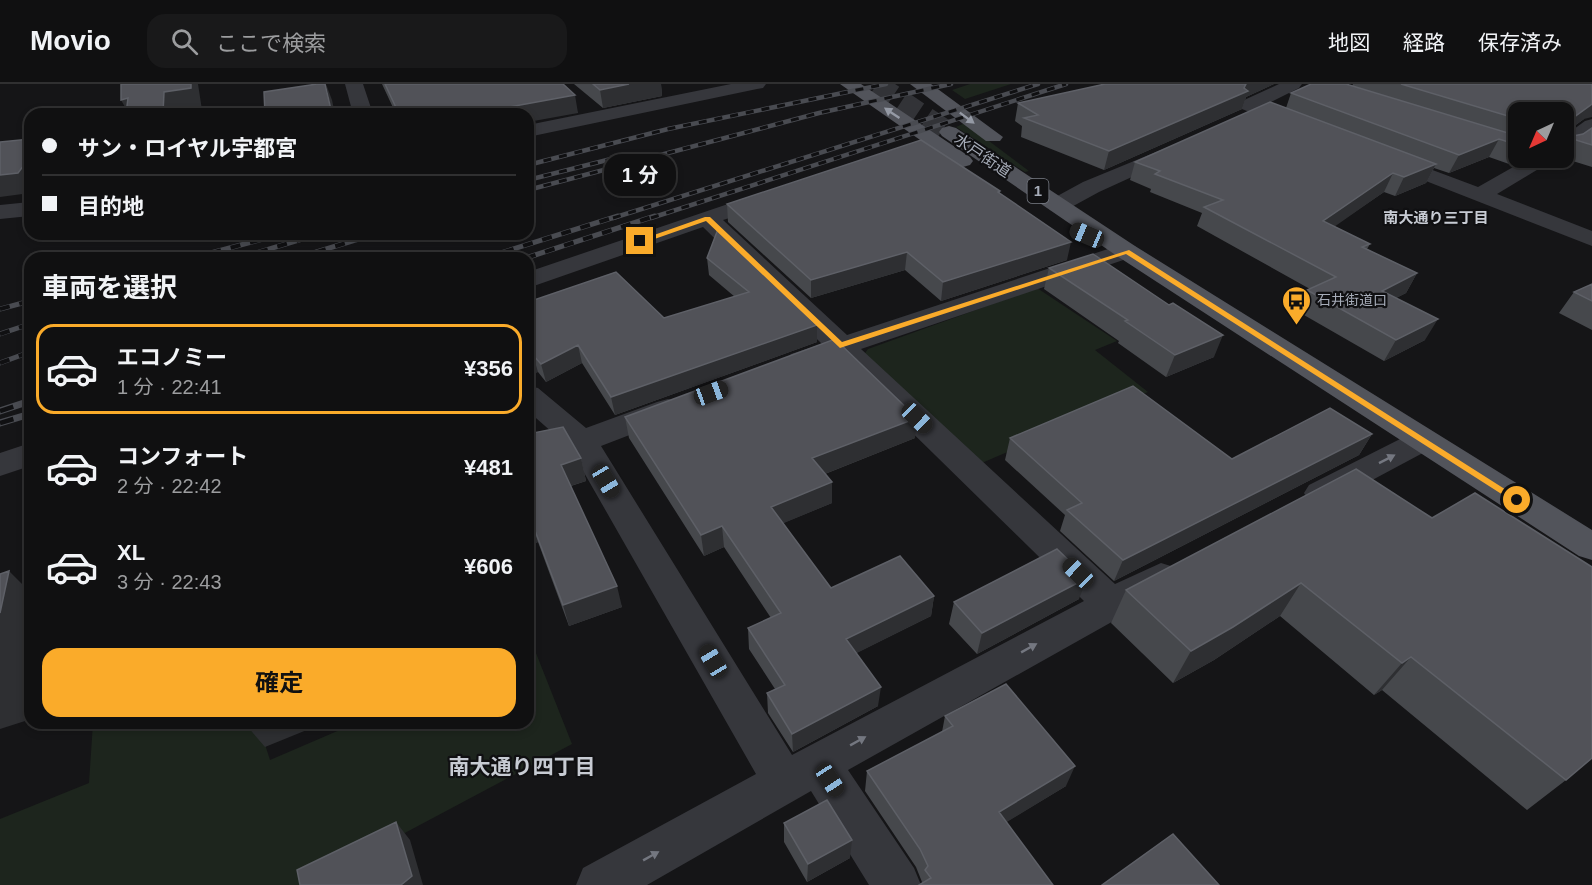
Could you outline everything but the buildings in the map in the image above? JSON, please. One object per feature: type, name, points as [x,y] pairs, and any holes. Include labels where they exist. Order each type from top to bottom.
[{"type":"main road","points":[[849,84],[942,137],[1048,218],[1126,251]]},
{"type":"main road","points":[[919,84],[1041,173],[1058,205]]},
{"type":"main road","name":"水戸街道","points":[[942,137],[1058,205],[1126,251],[1592,547]]},
{"type":"street","points":[[354,84],[361,108]]},
{"type":"street","points":[[534,130],[600,118],[727,87],[757,84]]},
{"type":"street","points":[[1242,121],[1280,113],[1302,86]]},
{"type":"street","points":[[584,105],[600,118]]},
{"type":"street","points":[[1280,113],[1312,131]]},
{"type":"street","points":[[1574,140],[1589,132]]},
{"type":"street","points":[[905,152],[942,137]]},
{"type":"street","points":[[1058,205],[1188,145]]},
{"type":"street","points":[[1368,152],[1592,239]]},
{"type":"street","points":[[1480,195],[1526,168]]},
{"type":"street","points":[[534,278],[751,203]]},
{"type":"street","points":[[0,212],[24,209]]},
{"type":"street","points":[[707,218],[1110,603]]},
{"type":"street","points":[[773,370],[840,345],[1126,251]]},
{"type":"street","points":[[582,441],[694,399]]},
{"type":"street","points":[[534,400],[582,441],[801,772],[897,885]]},
{"type":"street","points":[[1288,510],[1424,440]]},
{"type":"street","points":[[0,465],[24,456]]},
{"type":"street","points":[[600,885],[801,772],[1110,603],[1194,560]]},
{"type":"shaded area","points":[[970,84],[1011,84],[965,99],[952,90]]},
{"type":"shaded area","points":[[965,123],[1029,171],[1025,172],[956,127]]},
{"type":"shaded area","points":[[1037,288],[1117,341],[1095,350],[1148,392],[977,465],[863,356],[868,349]]},
{"type":"shaded area","points":[[534,648],[572,744],[307,885],[0,885],[0,819],[89,783],[93,729],[260,729],[270,760],[342,729],[534,729]]},
{"type":"tunnel","points":[[877,84],[949,132]]},
{"type":"railway","points":[[534,163],[668,129],[886,84]]},
{"type":"railway","points":[[534,188],[819,113],[951,84]]},
{"type":"railway","points":[[613,218],[1038,84]]},
{"type":"railway","points":[[651,218],[1066,84]]},
{"type":"railway","points":[[534,178],[615,158]]},
{"type":"railway","points":[[504,252],[618,216]]},
{"type":"railway","points":[[534,255],[655,216]]},
{"type":"railway","points":[[214,252],[260,240]]},
{"type":"railway","points":[[259,252],[299,240]]},
{"type":"railway","points":[[316,252],[356,240]]},
{"type":"railway","points":[[0,309],[24,303]]},
{"type":"railway","points":[[0,334],[24,326]]},
{"type":"railway","points":[[0,363],[24,354]]},
{"type":"railway","points":[[0,411],[24,403]]},
{"type":"railway","points":[[0,423],[24,416]]},
{"type":"place","name":"石井街道口","points":[[1296,326]]},
{"type":"district","name":"南大通り三丁目","points":[[1436,218]]},
{"type":"district","name":"南大通り四丁目","points":[[522,767]]},
{"type":"route","points":[[640,241],[707,218],[840,345],[1126,251],[1517,500]]}]
